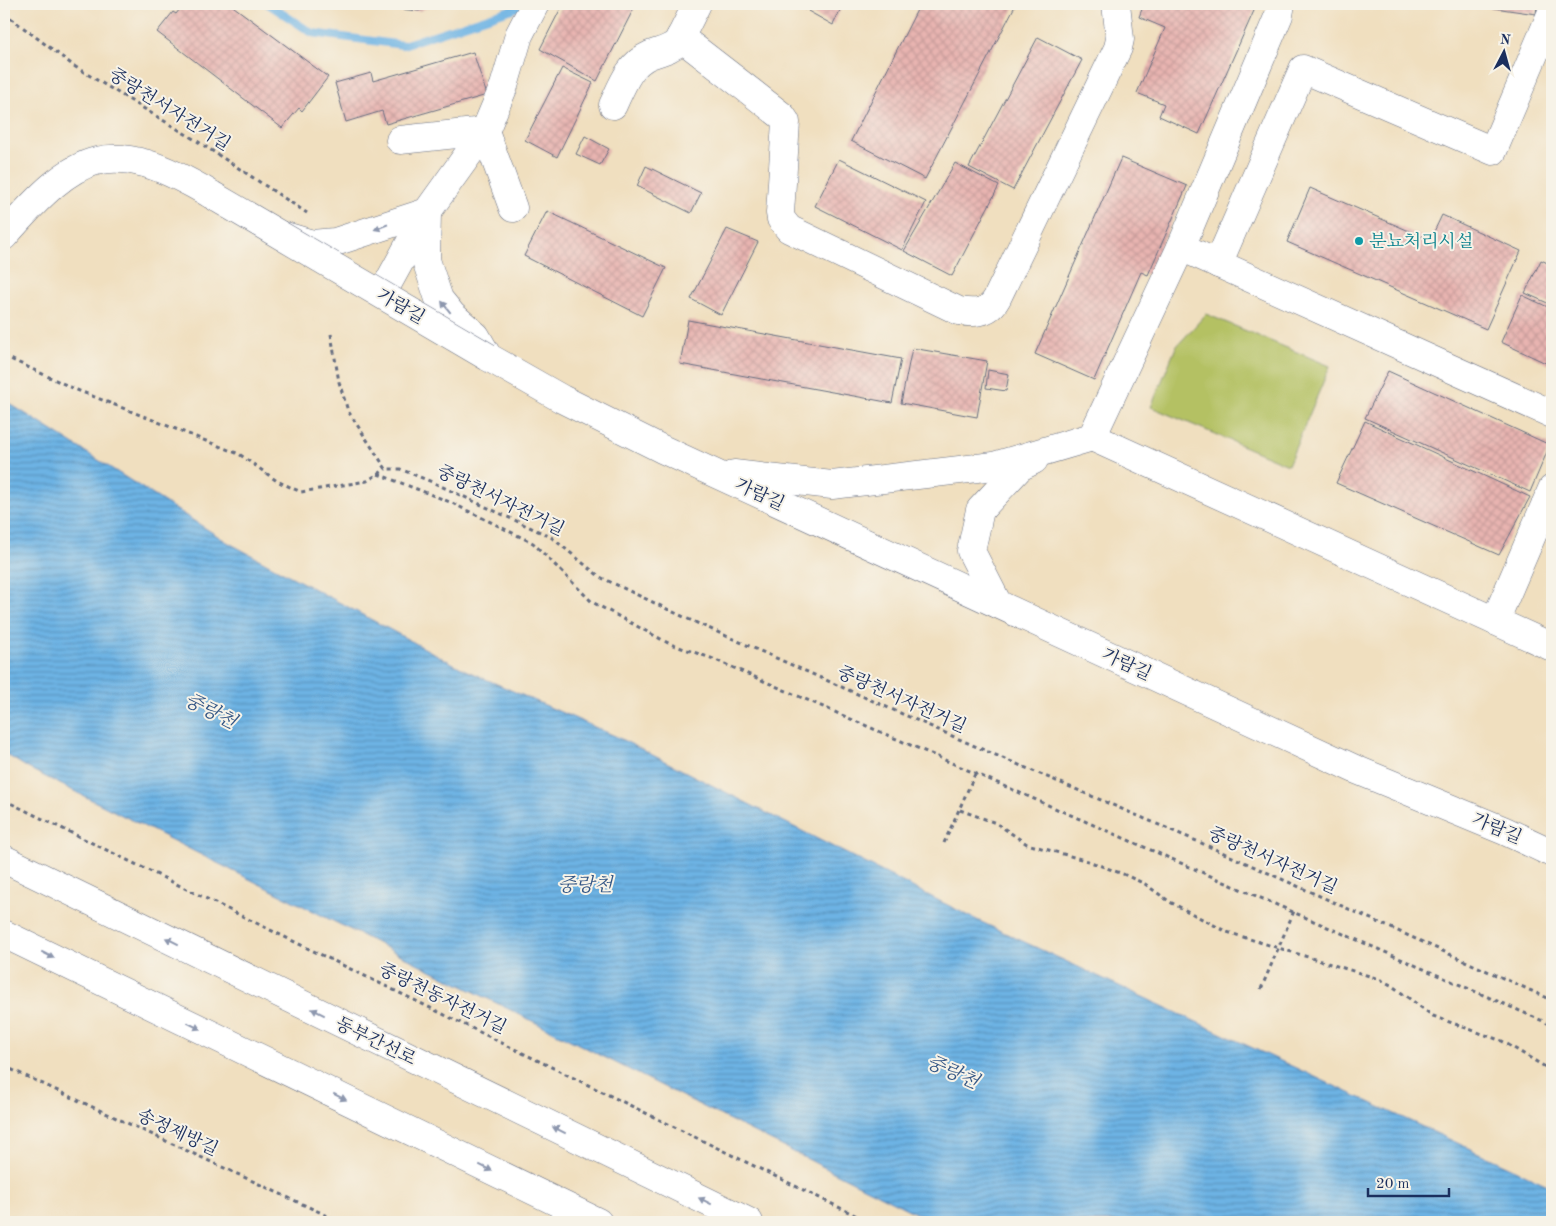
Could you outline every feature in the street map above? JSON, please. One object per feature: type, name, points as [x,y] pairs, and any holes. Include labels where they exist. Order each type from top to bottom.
[{"type":"main road","points":[[382,294],[427,212],[485,132],[504,86],[519,35],[534,4]]},
{"type":"main road","points":[[613,105],[626,76],[637,63],[649,55],[673,47],[697,4]]},
{"type":"main road","points":[[680,37],[782,116],[786,122],[780,214],[784,225],[959,311],[977,313],[989,308],[997,298],[1118,48],[1120,39],[1116,4]]},
{"type":"main road","points":[[1092,437],[1181,247],[1280,15],[1281,4]]},
{"type":"main road","points":[[1218,264],[1302,69],[1493,151],[1552,12]]},
{"type":"main road","points":[[400,140],[485,132]]},
{"type":"main road","points":[[485,132],[513,208]]},
{"type":"main road","name":"가람길","points":[[4,236],[36,200],[57,180],[85,163],[104,159],[128,159],[148,163],[167,170],[488,357],[562,398],[710,471],[1357,770],[1505,831],[1552,853]]},
{"type":"main road","points":[[281,236],[312,244],[335,242],[427,212]]},
{"type":"main road","points":[[427,212],[426,260],[439,299],[452,315],[476,336],[488,357]]},
{"type":"main road","points":[[1181,247],[1552,414]]},
{"type":"main road","points":[[710,471],[832,485],[994,466],[1092,437],[1552,647]]},
{"type":"main road","points":[[998,604],[971,551],[980,510],[1020,467],[1060,446]]},
{"type":"main road","points":[[1494,621],[1552,489]]},
{"type":"main road","name":"동부간선로","points":[[4,859],[749,1222]]},
{"type":"main road","points":[[4,934],[598,1222]]},
{"type":"path","name":"중랑천서자전거길","points":[[4,13],[74,66],[197,141],[314,218]]},
{"type":"path","points":[[4,356],[77,390],[239,454],[277,481],[302,492],[367,481],[386,469],[348,411],[339,382],[331,334]]},
{"type":"path","name":"중랑천서자전거길","points":[[386,469],[400,469],[552,537],[600,577],[670,611],[977,747],[1199,842],[1552,1000]]},
{"type":"path","points":[[378,474],[450,502],[533,542],[592,602],[670,644],[711,658],[1552,1025]]},
{"type":"path","points":[[944,843],[976,774]]},
{"type":"path","name":"중랑천동자전거길","points":[[4,800],[869,1222]]},
{"type":"path","points":[[960,810],[996,823],[1027,844],[1088,861],[1145,884],[1170,902],[1227,932],[1379,979],[1391,985],[1432,1016],[1502,1042],[1552,1072]]},
{"type":"path","points":[[1261,990],[1294,911]]},
{"type":"path","name":"송정제방길","points":[[4,1066],[341,1222]]},
{"type":"green space","points":[[1206,314],[1330,366],[1288,465],[1151,407],[1176,347]]},
{"type":"water","name":"중랑천","points":[[4,400],[227,542],[465,670],[615,736],[977,920],[1552,1187],[1552,1222],[933,1222],[28,768],[4,753]]},
{"type":"building","points":[[184,4],[230,4],[328,77],[302,111],[299,108],[282,128],[157,32],[173,12],[176,14]]},
{"type":"building","points":[[391,4],[429,4],[429,7],[419,11],[390,8]]},
{"type":"building","points":[[563,4],[636,4],[597,81],[540,49]]},
{"type":"building","points":[[792,4],[809,4],[805,10]]},
{"type":"building","points":[[811,4],[843,4],[833,25],[808,11]]},
{"type":"building","points":[[920,4],[1016,4],[925,179],[851,141]]},
{"type":"building","points":[[1144,4],[1257,4],[1199,134],[1159,116],[1164,104],[1137,93],[1165,28],[1139,17]]},
{"type":"building","points":[[1474,4],[1537,6],[1536,14]]},
{"type":"building","points":[[1038,37],[1082,60],[1013,190],[969,167]]},
{"type":"building","points":[[473,52],[487,95],[386,124],[382,111],[346,122],[335,83],[371,73],[373,81]]},
{"type":"building","points":[[562,68],[593,83],[557,157],[525,140]]},
{"type":"building","points":[[585,136],[609,149],[600,165],[576,154]]},
{"type":"building","points":[[1121,158],[1187,186],[1148,275],[1141,272],[1094,380],[1035,354]]},
{"type":"building","points":[[839,159],[926,202],[902,250],[815,206]]},
{"type":"building","points":[[955,163],[999,186],[952,276],[904,251]]},
{"type":"building","points":[[646,166],[701,193],[691,213],[637,186]]},
{"type":"building","points":[[1310,188],[1430,240],[1442,215],[1521,251],[1486,329],[1287,242]]},
{"type":"building","points":[[547,211],[666,268],[642,316],[524,256]]},
{"type":"building","points":[[727,229],[758,242],[721,315],[691,299]]},
{"type":"building","points":[[1541,260],[1552,265],[1552,305],[1525,293]]},
{"type":"building","points":[[1522,295],[1552,309],[1552,366],[1501,342]]},
{"type":"building","points":[[688,320],[901,359],[892,403],[680,364]]},
{"type":"building","points":[[912,348],[987,361],[977,417],[901,403]]},
{"type":"building","points":[[988,370],[1009,374],[1006,391],[986,388]]},
{"type":"building","points":[[1388,371],[1550,445],[1530,492],[1365,418]]},
{"type":"building","points":[[1365,421],[1530,497],[1499,555],[1336,483]]},
{"type":"waterway","points":[[268,4],[312,33],[403,45],[522,6]]},
{"type":"place","name":"분뇨처리시설","points":[[1359,241]]}]
